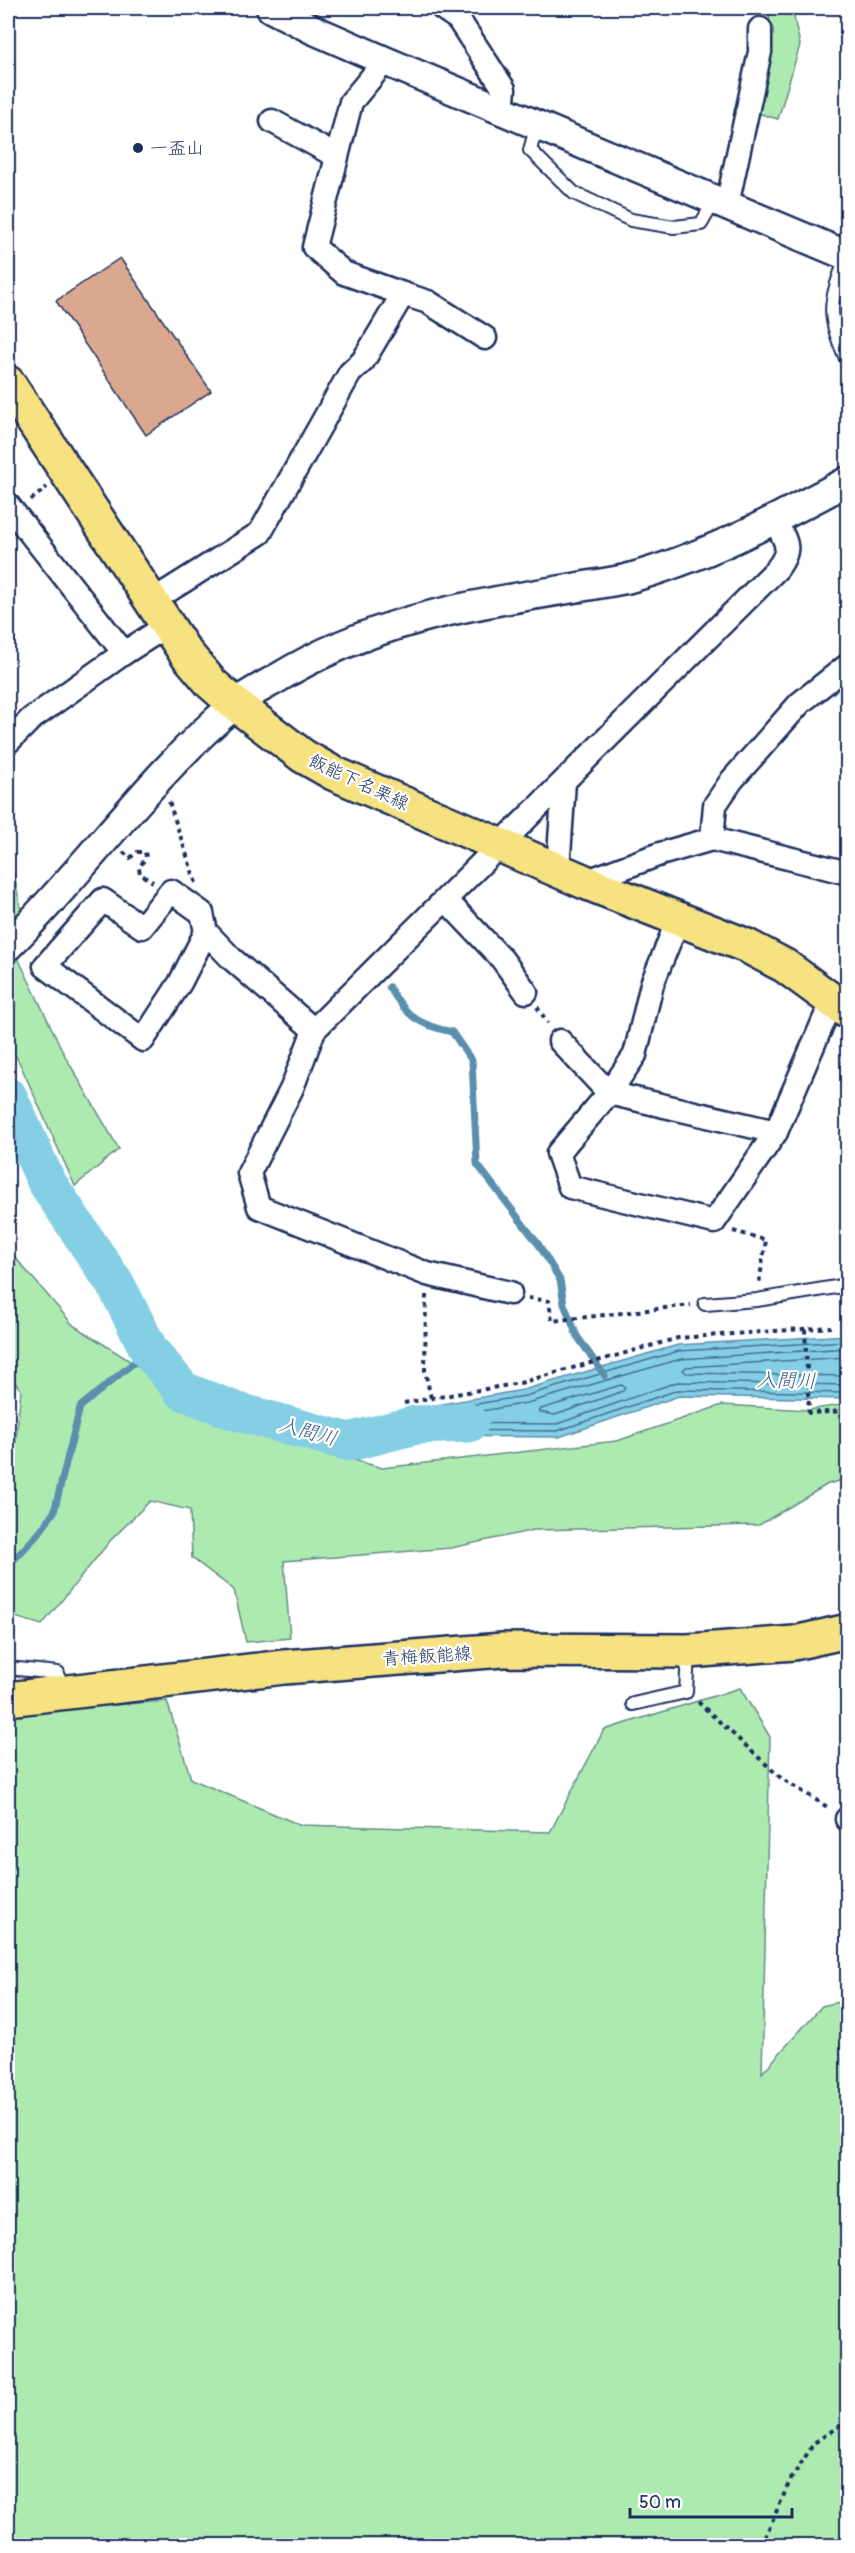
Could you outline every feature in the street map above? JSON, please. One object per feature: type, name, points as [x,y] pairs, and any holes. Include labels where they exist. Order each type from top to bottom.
[{"type":"main road","name":"飯能下名栗線","points":[[8,383],[160,613],[212,684],[303,756],[333,773],[571,876],[747,946],[785,966],[840,1006]]},
{"type":"main road","name":"青梅飯能線","points":[[8,1700],[284,1666],[503,1650],[688,1651],[794,1643],[848,1631]]},
{"type":"street","points":[[271,8],[386,62],[847,255]]},
{"type":"street","points":[[456,11],[504,89],[502,111]]},
{"type":"street","points":[[721,202],[760,51],[760,29]]},
{"type":"street","points":[[386,62],[351,102],[314,247],[344,273],[428,302],[485,338]]},
{"type":"street","points":[[272,121],[336,156]]},
{"type":"street","points":[[8,742],[31,719],[124,653],[160,613],[260,533],[350,373],[363,361],[403,294]]},
{"type":"street","points":[[17,937],[160,778],[236,704],[302,663],[380,628],[456,609],[626,579],[658,570],[747,535],[848,482]]},
{"type":"street","points":[[11,509],[124,653]]},
{"type":"street","points":[[510,1293],[427,1274],[259,1207],[249,1173],[292,1088],[314,1030],[777,569],[786,557],[787,543],[775,521]]},
{"type":"street","points":[[712,839],[715,805],[732,780],[800,703],[848,665]]},
{"type":"street","points":[[564,782],[571,876],[712,839],[848,873]]},
{"type":"street","points":[[204,923],[180,983],[143,1041],[45,966],[103,900],[142,927],[170,892],[204,923],[232,959],[314,1030]]},
{"type":"street","points":[[446,900],[502,958],[526,992]]},
{"type":"street","points":[[678,920],[652,984],[635,1055],[609,1093],[558,1153],[570,1187],[714,1222],[776,1132],[840,1006]]},
{"type":"street","points":[[561,1041],[609,1093],[776,1132]]},
{"type":"lane","points":[[537,125],[530,150],[574,193],[631,220],[674,227],[701,224],[721,202]]},
{"type":"lane","points":[[847,255],[832,295],[832,325],[848,363]]},
{"type":"lane","points":[[705,1304],[757,1299],[848,1285]]},
{"type":"lane","points":[[633,1704],[686,1692],[688,1651]]},
{"type":"lane","points":[[8,1668],[58,1673],[61,1695]]},
{"type":"path","points":[[11,509],[67,471]]},
{"type":"path","points":[[160,778],[202,899],[204,923]]},
{"type":"path","points":[[106,838],[130,858],[137,852],[145,852],[146,857],[139,868],[140,874],[170,892]]},
{"type":"path","points":[[526,992],[561,1041]]},
{"type":"path","points":[[756,1237],[766,1240],[757,1299]]},
{"type":"path","points":[[427,1274],[425,1371],[431,1398]]},
{"type":"path","points":[[510,1293],[549,1301],[552,1321],[705,1304]]},
{"type":"path","points":[[404,1403],[520,1383],[678,1338],[831,1328]]},
{"type":"path","points":[[805,1329],[809,1413],[848,1411]]},
{"type":"path","points":[[686,1692],[781,1778],[847,1819]]},
{"type":"path","points":[[761,2546],[790,2481],[814,2443],[848,2420]]},
{"type":"green space","points":[[769,8],[792,8],[800,45],[778,119],[757,113],[770,33]]},
{"type":"green space","points":[[8,860],[13,869],[26,937],[18,958],[65,1056],[119,1149],[75,1186],[8,1042]]},
{"type":"green space","points":[[8,1249],[73,1325],[231,1425],[382,1468],[617,1441],[722,1405],[808,1410],[847,1404],[847,1479],[828,1484],[759,1525],[534,1530],[451,1548],[284,1561],[290,1638],[246,1642],[234,1590],[192,1558],[190,1510],[150,1501],[110,1541],[42,1625],[8,1615],[8,1494],[11,1487],[21,1390],[8,1374]]},
{"type":"green space","points":[[740,1688],[770,1737],[762,2073],[822,2006],[847,2000],[847,2545],[8,2546],[8,1713],[167,1701],[191,1779],[300,1825],[550,1832],[604,1730]]},
{"type":"water","name":"入間川","points":[[847,1335],[847,1399],[679,1396],[559,1437],[419,1436],[413,1409],[523,1390],[678,1345]]},
{"type":"building","points":[[120,258],[211,391],[146,435],[56,301]]},
{"type":"waterway","points":[[389,987],[408,1013],[422,1023],[452,1032],[472,1061],[477,1164],[539,1245],[560,1280],[564,1304],[577,1336],[605,1376]]},
{"type":"waterway","name":"入間川","points":[[8,1097],[46,1181],[117,1287],[149,1350],[183,1391],[235,1411],[349,1442],[416,1425],[469,1423]]},
{"type":"waterway","points":[[8,1566],[39,1533],[54,1512],[80,1407],[149,1350]]},
{"type":"place","name":"一盃山","points":[[138,148]]}]
